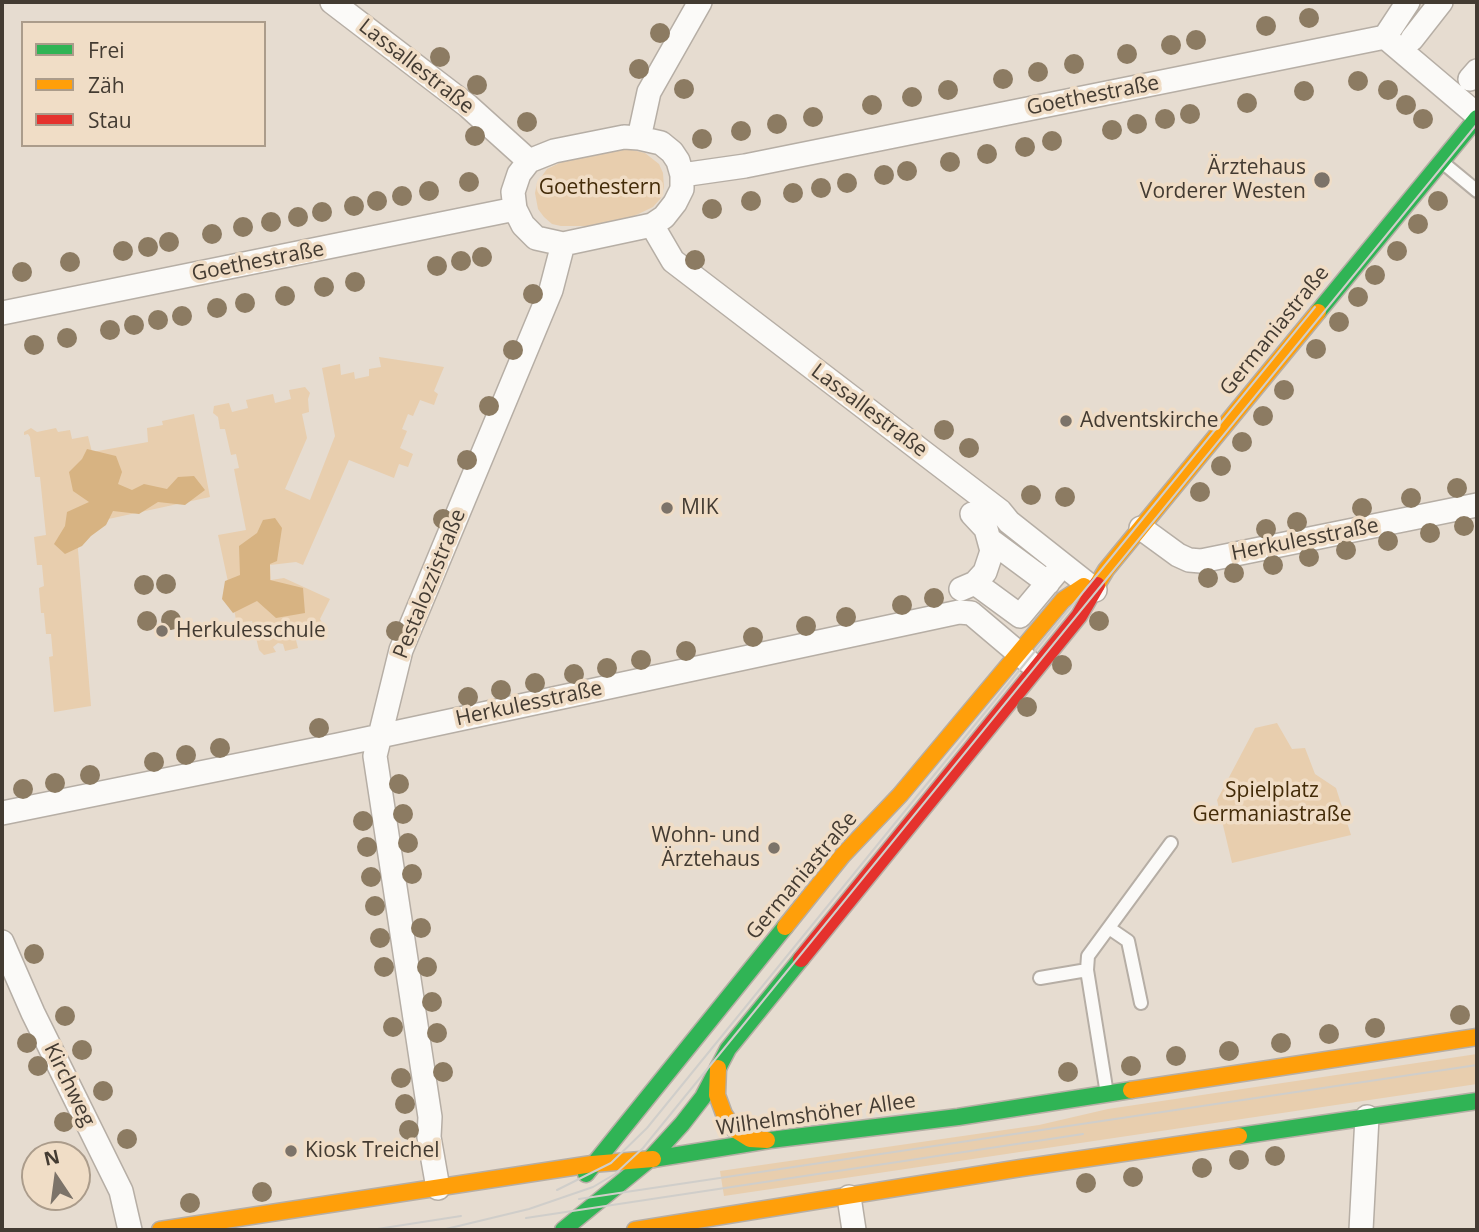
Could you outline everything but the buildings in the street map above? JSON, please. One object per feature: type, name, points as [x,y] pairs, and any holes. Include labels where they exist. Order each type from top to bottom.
[{"type":"street","name":"Lassallestraße","points":[[332,2],[468,106],[529,161]]},
{"type":"street","points":[[639,138],[649,92],[700,2]]},
{"type":"street","points":[[1441,2],[1385,37],[1477,117]]},
{"type":"street","name":"Goethestraße","points":[[682,175],[744,166],[1385,37]]},
{"type":"street","name":"Germaniastraße","points":[[563,1230],[650,1159],[703,1097],[728,1049],[1079,616],[1096,581],[1477,117]]},
{"type":"street","points":[[624,137],[639,138],[661,143],[678,161],[682,189],[664,217],[652,225],[563,244],[536,238],[523,225],[515,209],[513,192],[519,173],[529,161],[554,150],[592,142],[624,137]]},
{"type":"street","name":"Goethestraße","points":[[2,313],[515,209]]},
{"type":"street","name":"Lassallestraße","points":[[652,225],[673,261],[1000,511],[1009,522],[1096,581]]},
{"type":"street","name":"Pestalozzistraße","points":[[438,1188],[429,1137],[430,1117],[375,756],[401,650],[551,290],[563,244]]},
{"type":"street","name":"Herkulesstraße","points":[[1141,528],[1178,555],[1201,561],[1477,505]]},
{"type":"street","points":[[971,514],[986,529],[992,551],[985,572],[968,586],[1015,622],[1051,579],[990,540]]},
{"type":"street","name":"Germaniastraße","points":[[581,1184],[592,1164],[842,856],[900,795],[1063,600],[1096,581]]},
{"type":"street","name":"Herkulesstraße","points":[[2,813],[380,736],[959,612],[971,613],[1037,668]]},
{"type":"street","name":"Kirchweg","points":[[2,942],[33,1013],[121,1191],[130,1230]]},
{"type":"street","name":"Wilhelmshöher Allee","points":[[160,1230],[592,1164],[650,1159],[770,1140],[958,1117],[1477,1037]]},
{"type":"street","points":[[718,1068],[717,1095],[724,1114],[734,1129],[750,1139],[770,1140]]},
{"type":"street","points":[[635,1230],[1034,1166],[1477,1101]]},
{"type":"street","points":[[1361,1230],[1367,1117]]},
{"type":"street","points":[[849,1197],[854,1230]]},
{"type":"street","points":[[552,1230],[571,1200]]},
{"type":"lane","points":[[1441,162],[1477,191]]},
{"type":"lane","points":[[1107,1094],[1087,970],[1088,956],[1171,842]]},
{"type":"lane","points":[[1109,928],[1128,941],[1141,1003]]},
{"type":"lane","points":[[1040,978],[1087,970]]},
{"type":"green space","name":"Goethestern","points":[[628,149],[645,153],[659,164],[663,173],[664,187],[661,198],[653,207],[630,218],[593,226],[552,224],[538,209],[535,193],[537,183],[547,169],[568,159]]},
{"type":"green space","points":[[379,357],[444,367],[434,391],[438,394],[434,405],[420,400],[413,416],[408,414],[402,429],[407,431],[400,448],[413,454],[408,467],[399,464],[394,478],[349,460],[303,565],[296,562],[270,565],[271,580],[284,578],[330,599],[320,619],[323,624],[319,634],[291,622],[288,629],[294,632],[298,648],[285,651],[283,644],[278,643],[273,647],[276,652],[264,655],[259,650],[252,621],[237,624],[218,535],[246,530],[234,469],[239,468],[236,454],[231,455],[225,429],[220,429],[218,417],[213,413],[214,406],[229,403],[232,412],[248,408],[246,400],[273,394],[275,403],[291,399],[289,390],[305,387],[310,393],[309,412],[302,414],[307,438],[285,489],[310,500],[335,436],[322,368],[340,364],[341,375],[354,372],[355,379],[369,376],[369,369],[381,367]]},
{"type":"green space","points":[[194,414],[210,497],[76,526],[91,706],[54,712],[49,657],[53,656],[51,634],[46,634],[44,613],[41,613],[39,588],[44,586],[42,565],[37,565],[34,537],[46,535],[40,477],[35,477],[30,437],[28,434],[24,435],[24,432],[31,428],[37,432],[56,428],[58,432],[70,430],[72,439],[88,436],[92,452],[148,442],[147,428],[163,425],[162,421]]},
{"type":"green space","name":"Spielplatz Germaniastraße","points":[[1277,723],[1292,749],[1305,748],[1315,774],[1336,788],[1351,835],[1232,863],[1217,800],[1255,728]]},
{"type":"green space","points":[[1477,1054],[1477,1084],[724,1196],[720,1171],[1039,1125],[1108,1109]]},
{"type":"shaded area","points":[[87,449],[116,456],[122,472],[118,484],[132,490],[144,484],[167,489],[178,477],[194,476],[205,490],[185,505],[158,502],[139,514],[113,511],[106,525],[82,546],[65,554],[54,544],[65,526],[67,512],[89,502],[73,491],[69,472],[82,459]]},
{"type":"shaded area","points":[[275,518],[282,528],[277,561],[270,564],[270,580],[303,588],[305,613],[276,618],[257,601],[233,613],[222,599],[225,581],[240,575],[239,546],[257,533],[263,520]]},
{"type":"tram line","points":[[446,1229],[529,1209],[593,1187],[615,1174],[643,1148],[1477,124]]},
{"type":"tram line","points":[[557,1190],[611,1163],[647,1128],[1315,307]]},
{"type":"tram line","points":[[579,1199],[1477,1065]]},
{"type":"tram line","points":[[526,1218],[1083,1134]]},
{"type":"tram line","points":[[371,1230],[461,1216]]},
{"type":"traffic: fast","points":[[1318,312],[1477,118]]},
{"type":"traffic: fast","points":[[586,1174],[785,927]]},
{"type":"traffic: fast","points":[[563,1230],[650,1159],[682,1124],[703,1097],[728,1049],[801,959]]},
{"type":"traffic: fast","points":[[653,1159],[1131,1090]]},
{"type":"traffic: fast","points":[[1239,1136],[1477,1101]]},
{"type":"traffic: slow","points":[[1097,585],[1106,570],[1318,312]]},
{"type":"traffic: slow","points":[[785,927],[842,856],[900,795],[1063,600],[1084,586]]},
{"type":"traffic: slow","points":[[1131,1090],[1477,1037]]},
{"type":"traffic: slow","points":[[718,1068],[717,1095],[724,1114],[734,1129],[750,1139],[767,1140]]},
{"type":"traffic: slow","points":[[635,1230],[1239,1136]]},
{"type":"traffic: slow","points":[[160,1230],[592,1164],[653,1159]]},
{"type":"traffic: jam","points":[[801,959],[1079,616],[1097,585]]},
{"type":"place","name":"Ärztehaus Vorderer Westen","points":[[1322,180]]},
{"type":"place","name":"Adventskirche","points":[[1066,421]]},
{"type":"place","name":"MIK","points":[[667,508]]},
{"type":"place","name":"Herkulesschule","points":[[162,631]]},
{"type":"place","name":"Wohn- und Ärztehaus","points":[[774,848]]},
{"type":"place","name":"Kiosk Treichel","points":[[291,1151]]}]
